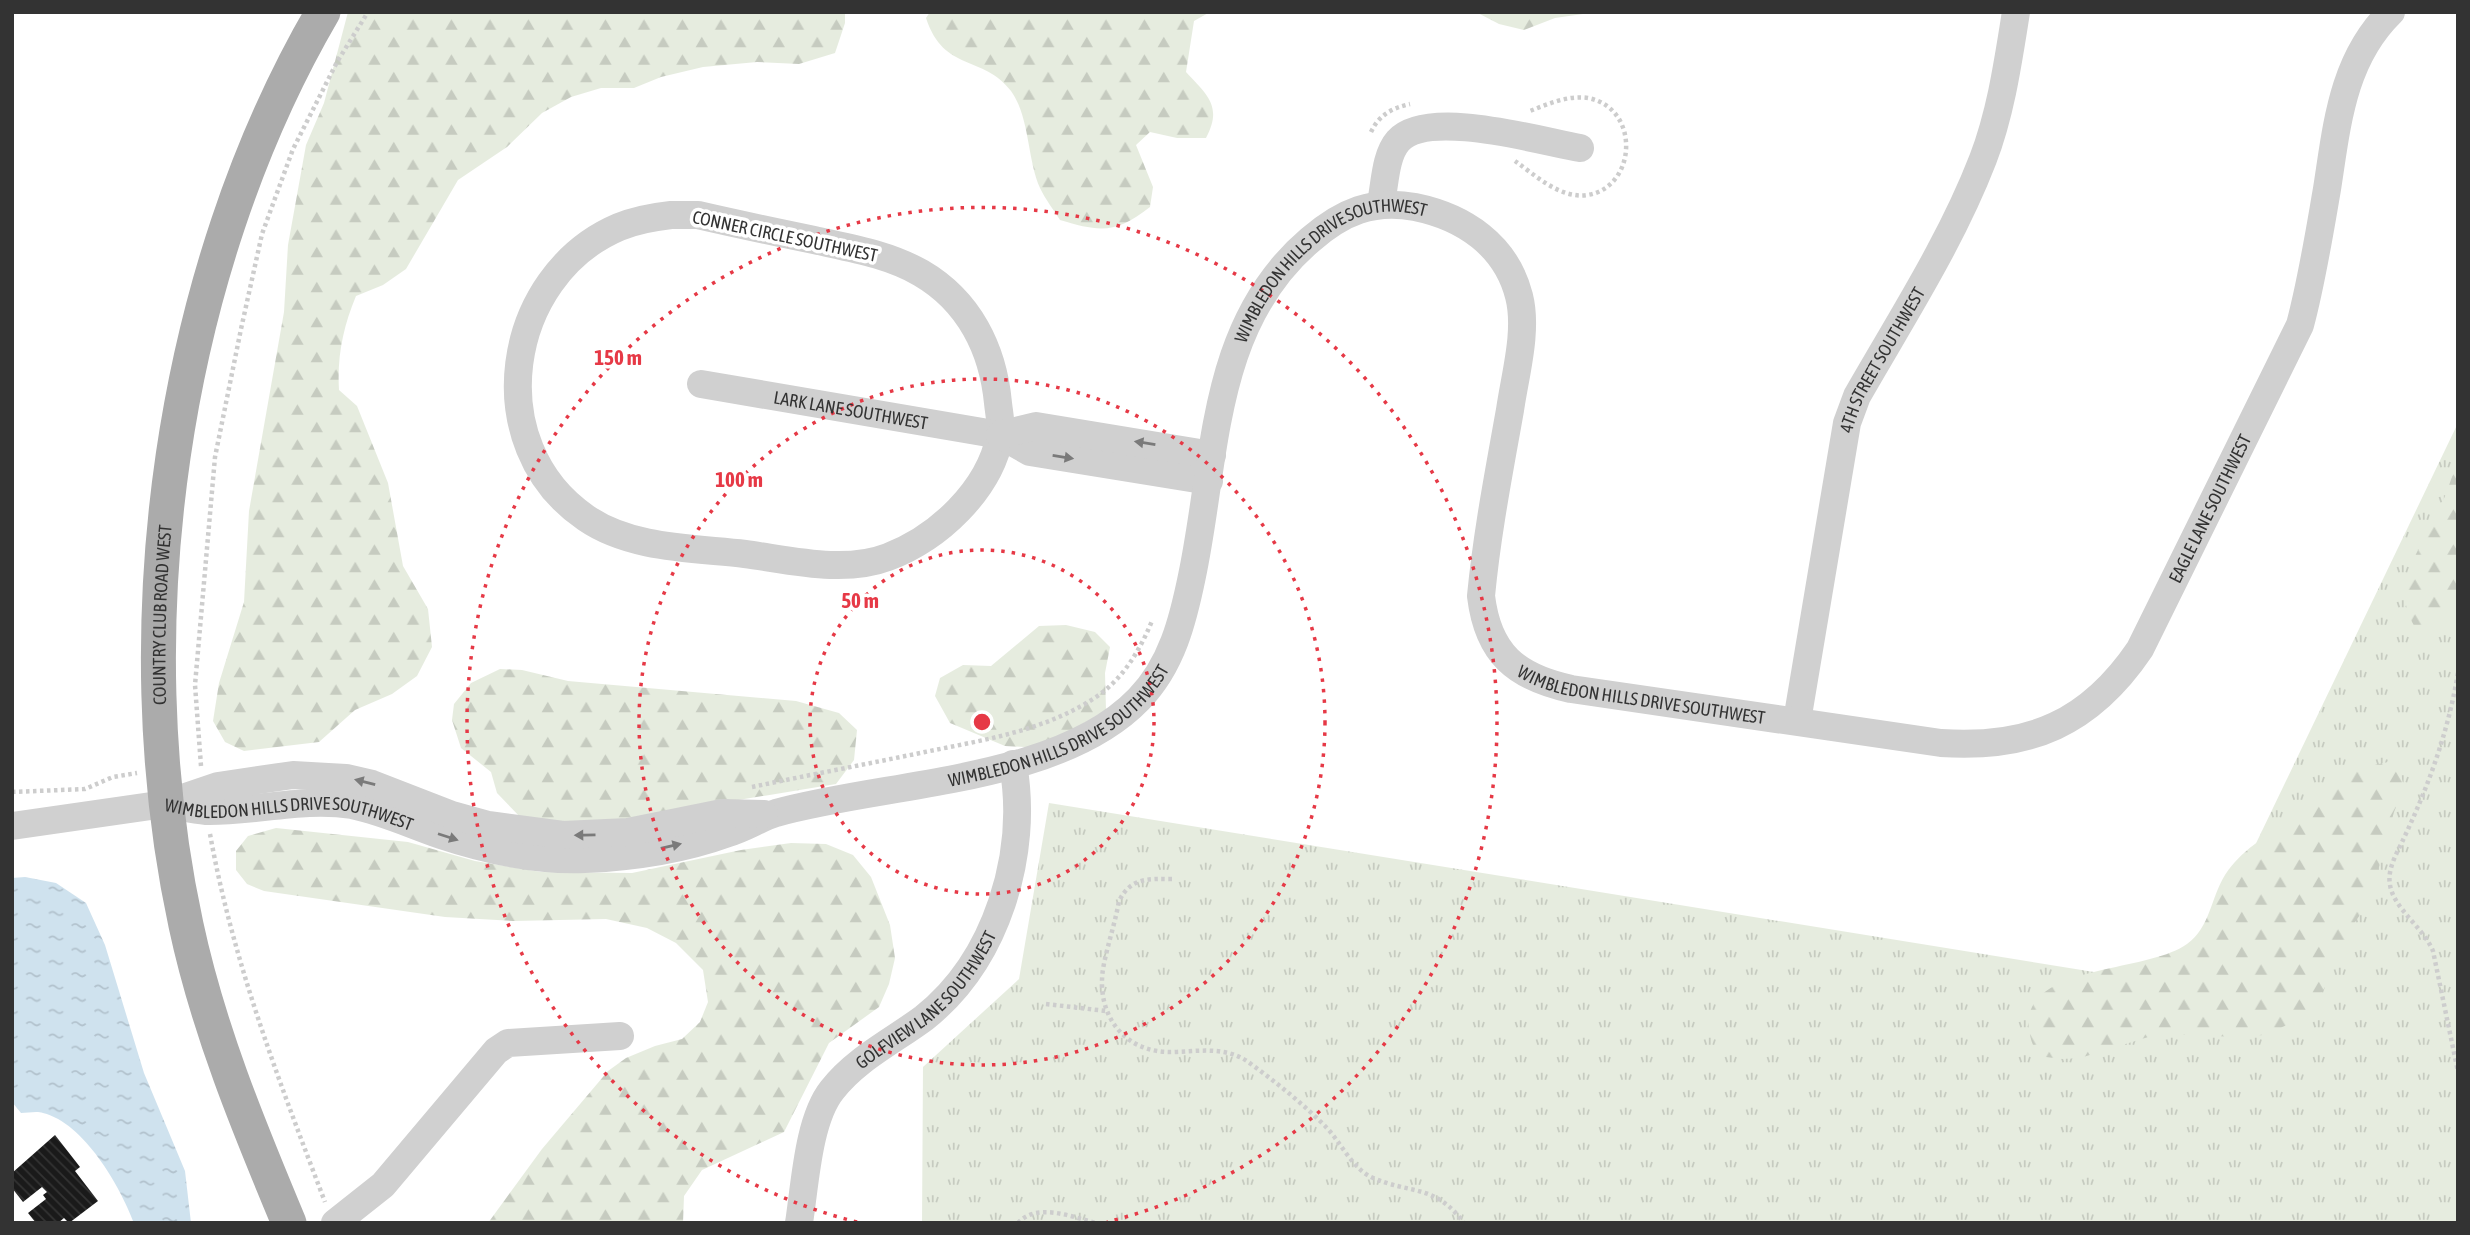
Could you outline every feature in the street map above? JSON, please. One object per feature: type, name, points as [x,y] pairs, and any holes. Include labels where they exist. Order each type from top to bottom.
[{"type":"main road","name":"COUNTRY CLUB ROAD WEST","points":[[289,1223],[236,1096],[208,1011],[186,925],[163,787],[159,657],[169,480],[189,370],[219,255],[257,150],[295,65],[323,12]]},
{"type":"street","name":"4TH STREET SOUTHWEST","points":[[1797,721],[1847,423],[1857,396],[1950,232],[1984,157],[2003,89],[2016,12]]},
{"type":"street","name":"EAGLE LANE SOUTHWEST","points":[[1797,721],[1941,743],[2000,743],[2020,739],[2073,717],[2119,680],[2140,649],[2300,325],[2314,270],[2339,107],[2347,80],[2369,39],[2391,12]]},
{"type":"street","points":[[1381,202],[1390,155],[1398,141],[1413,131],[1449,125],[1580,148]]},
{"type":"street","name":"WIMBLEDON HILLS DRIVE SOUTHWEST","points":[[12,826],[163,787],[206,811],[309,804],[355,806],[477,846],[545,858],[582,859],[634,855],[727,834],[773,814],[1053,754],[1087,739],[1139,700],[1159,675],[1176,639],[1188,599],[1230,363],[1242,330],[1277,270],[1318,233],[1339,219],[1381,202],[1441,214],[1469,226],[1494,247],[1510,271],[1521,300],[1517,366],[1481,596],[1483,617],[1491,638],[1504,657],[1522,673],[1543,683],[1797,721]]},
{"type":"street","name":"CONNER CIRCLE SOUTHWEST","points":[[698,215],[872,253],[920,272],[942,288],[960,306],[989,353],[1000,435],[987,467],[947,524],[925,540],[874,562],[824,564],[641,541],[587,519],[564,500],[545,477],[528,445],[518,411],[516,378],[520,348],[529,318],[548,285],[563,267],[597,238],[645,219],[698,215]]},
{"type":"street","name":"LARK LANE SOUTHWEST","points":[[701,384],[1000,435],[1030,452],[1211,468]]},
{"type":"street","name":"GOLFVIEW LANE SOUTHWEST","points":[[799,1223],[812,1143],[831,1092],[850,1071],[925,1017],[958,985],[979,958],[995,923],[1009,873],[1018,820],[1013,764]]},
{"type":"street","points":[[331,1216],[383,1185],[496,1051],[508,1043],[620,1036]]},
{"type":"path","points":[[201,767],[195,685],[215,457],[250,288],[262,234],[293,149],[337,62],[368,12]]},
{"type":"path","points":[[751,787],[974,742],[1043,724],[1098,696],[1114,682],[1144,641],[1155,614]]},
{"type":"path","points":[[2458,673],[2445,736],[2433,773],[2389,874],[2390,887],[2396,901],[2426,933],[2433,951],[2458,1072]]},
{"type":"path","points":[[12,792],[85,789],[113,777],[163,787],[201,767],[213,765]]},
{"type":"path","points":[[212,842],[233,942],[250,1000],[331,1216]]},
{"type":"path","points":[[1172,879],[1134,881],[1125,888],[1119,901],[1103,970],[1106,1011],[1115,1029],[1141,1047],[1172,1052],[1217,1050],[1248,1061],[1298,1100],[1370,1176],[1433,1195],[1450,1204],[1464,1223]]},
{"type":"path","points":[[1046,1004],[1106,1011]]},
{"type":"path","points":[[1018,1223],[1027,1215],[1037,1212],[1096,1223]]},
{"type":"green space","points":[[348,12],[845,12],[845,23],[835,53],[799,64],[757,62],[703,67],[661,77],[634,88],[601,88],[571,97],[542,113],[507,147],[458,180],[406,269],[383,285],[356,296],[342,342],[339,390],[357,406],[388,483],[403,566],[428,609],[432,647],[417,676],[392,694],[355,710],[319,742],[244,751],[225,742],[213,721],[219,683],[244,602],[249,511],[284,312],[288,245],[306,145],[324,103]]},
{"type":"green space","points":[[930,12],[1210,12],[1194,21],[1186,72],[1210,102],[1213,109],[1211,127],[1206,138],[1177,138],[1150,132],[1136,145],[1153,187],[1150,207],[1138,216],[1107,228],[1086,227],[1060,220],[1040,188],[1022,113],[1011,91],[1000,79],[953,56],[943,47],[926,18]]},
{"type":"green space","points":[[1476,12],[1597,12],[1555,18],[1524,30],[1499,24]]},
{"type":"green space","points":[[2458,423],[2458,1223],[922,1223],[923,1067],[1019,979],[1049,803],[2187,987]]},
{"type":"green space","points":[[2458,458],[2458,587],[2445,620],[2430,633],[2417,631],[2405,602],[2407,576],[2440,509]]},
{"type":"green space","points":[[1066,625],[1095,632],[1110,647],[1105,673],[1106,710],[1042,748],[1005,746],[950,723],[935,696],[940,678],[963,665],[991,666],[1039,626]]},
{"type":"green space","points":[[500,669],[522,670],[568,681],[796,701],[839,713],[857,730],[854,760],[836,784],[696,807],[639,820],[574,825],[522,819],[497,793],[491,772],[461,748],[452,720],[454,704],[471,683]]},
{"type":"green space","points":[[2388,762],[2400,770],[2404,788],[2394,812],[2370,900],[2347,934],[2325,987],[2312,1008],[2289,1024],[2264,1035],[2240,1037],[2158,1034],[2080,1058],[2038,1056],[2028,1025],[2034,1003],[2052,988],[2077,977],[2166,954],[2187,944],[2201,930],[2225,875],[2246,851],[2326,800],[2352,773]]},
{"type":"green space","points":[[276,828],[408,842],[475,861],[541,872],[632,873],[741,850],[791,843],[826,844],[853,855],[871,877],[890,925],[895,958],[889,984],[879,1007],[829,1043],[784,1132],[702,1170],[684,1196],[683,1223],[488,1223],[542,1149],[608,1071],[626,1058],[682,1039],[700,1022],[708,1002],[703,970],[676,943],[647,928],[606,919],[513,921],[445,917],[264,891],[247,884],[236,870],[236,851],[248,836]]},
{"type":"water","points":[[25,877],[56,883],[86,903],[105,945],[144,1073],[185,1171],[191,1223],[134,1223],[120,1192],[99,1158],[73,1129],[41,1112],[21,1113],[12,1102],[12,878]]},
{"type":"building","points":[[55,1135],[80,1167],[75,1171],[98,1201],[69,1223],[64,1218],[58,1223],[36,1223],[28,1213],[46,1199],[43,1195],[47,1192],[42,1187],[23,1202],[12,1188],[12,1173]]}]
